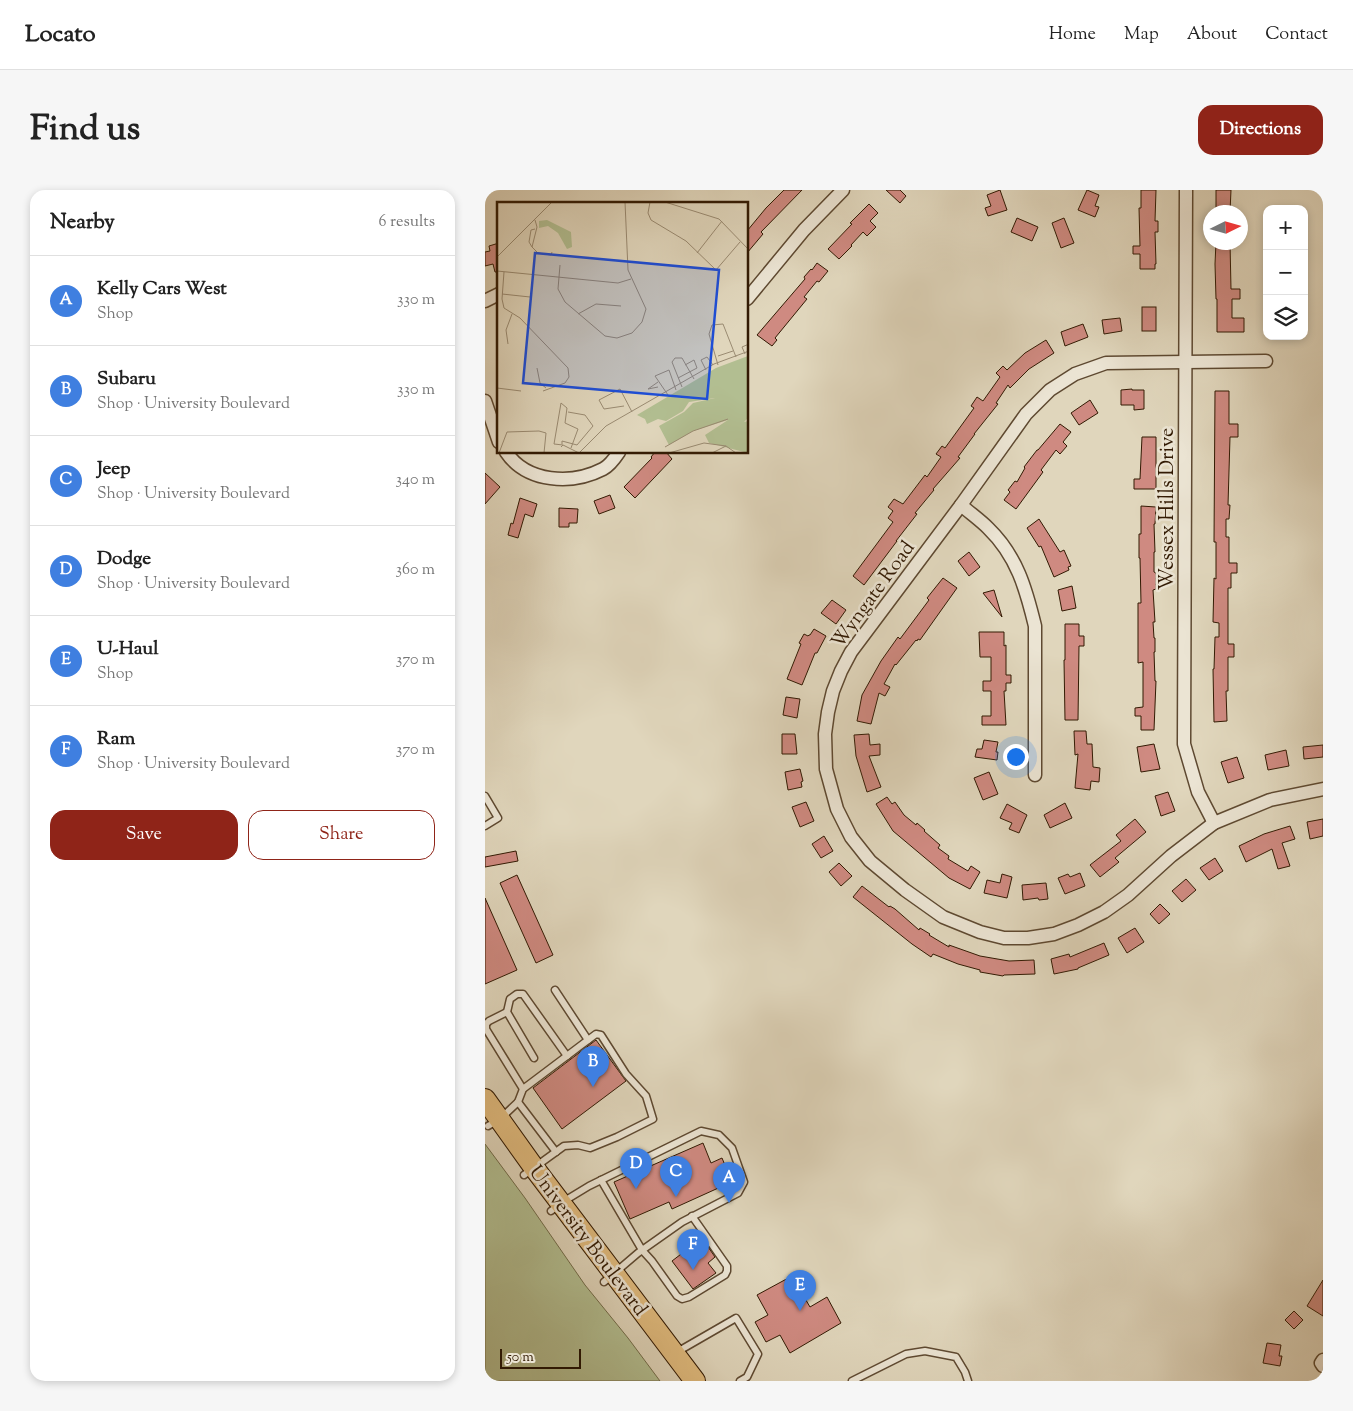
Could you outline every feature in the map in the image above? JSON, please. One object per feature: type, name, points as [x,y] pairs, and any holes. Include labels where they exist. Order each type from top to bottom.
[{"type":"main road","name":"University Boulevard","points":[[485,1099],[491,1122],[609,1278],[678,1381]]},
{"type":"main road","name":"University Boulevard","points":[[609,1278],[674,1353],[695,1381]]},
{"type":"street","points":[[749,298],[804,230],[843,190]]},
{"type":"street","name":"Wessex Hills Drive","points":[[1186,190],[1184,744],[1198,792],[1214,823]]},
{"type":"street","points":[[485,301],[497,295]]},
{"type":"street","name":"Wyngate Road","points":[[1266,361],[1107,363],[1075,374],[1050,390],[1026,414],[961,506],[855,645],[841,671],[828,712],[825,734],[826,769],[837,809],[851,837],[870,861],[905,890],[943,917],[980,932],[1004,938],[1028,938],[1054,934],[1078,925],[1104,912],[1128,895],[1171,856],[1214,823],[1270,800],[1323,789]]},
{"type":"street","points":[[485,401],[497,436]]},
{"type":"street","points":[[507,454],[521,467],[534,475],[566,478],[585,476],[605,469],[617,454]]},
{"type":"street","points":[[961,506],[989,529],[1012,558],[1024,583],[1028,597],[1035,626],[1035,775]]},
{"type":"street","points":[[1323,1360],[1321,1362],[1323,1366]]},
{"type":"lane","points":[[485,796],[498,818],[485,826]]},
{"type":"lane","points":[[555,990],[588,1040]]},
{"type":"lane","points":[[535,1058],[507,1012],[510,999],[517,994],[523,994],[567,1056]]},
{"type":"lane","points":[[507,1012],[489,1021],[486,1024],[486,1029],[523,1089]]},
{"type":"lane","points":[[491,1122],[518,1102],[523,1089],[596,1034],[601,1035],[627,1074],[646,1096],[653,1119],[590,1148],[578,1145],[564,1146],[529,1172]]},
{"type":"lane","points":[[518,1102],[556,1152]]},
{"type":"lane","points":[[556,1207],[601,1180],[701,1131],[719,1135],[732,1148],[744,1182],[738,1193],[682,1222],[642,1250],[609,1278]]},
{"type":"lane","points":[[601,1180],[642,1250],[682,1300],[725,1275],[727,1271],[727,1266],[692,1216]]},
{"type":"lane","points":[[674,1353],[736,1318],[758,1354],[747,1377],[740,1381]]},
{"type":"lane","points":[[852,1381],[906,1354],[925,1351],[956,1357],[968,1381]]},
{"type":"green space","points":[[485,1144],[585,1285],[660,1381],[488,1381],[485,1370]]},
{"type":"building","points":[[784,190],[802,190],[761,232],[763,234],[749,251],[749,229]]},
{"type":"building","points":[[886,190],[900,190],[906,196],[900,203]]},
{"type":"building","points":[[1000,190],[1007,210],[988,216],[985,208],[991,206],[987,195]]},
{"type":"building","points":[[1087,190],[1099,195],[1095,206],[1099,207],[1095,217],[1078,210]]},
{"type":"building","points":[[1141,190],[1156,190],[1155,221],[1158,221],[1158,232],[1155,232],[1155,269],[1140,269],[1140,254],[1133,254],[1133,246],[1140,246],[1139,208],[1141,208]]},
{"type":"building","points":[[1216,190],[1231,190],[1230,205],[1216,205]]},
{"type":"building","points":[[869,204],[878,213],[870,221],[876,227],[867,236],[863,232],[839,259],[828,249]]},
{"type":"building","points":[[1017,218],[1038,227],[1032,241],[1011,232]]},
{"type":"building","points":[[1064,218],[1074,243],[1061,248],[1052,223]]},
{"type":"building","points":[[497,244],[497,272],[495,272],[493,264],[485,266],[485,252],[490,251],[489,246]]},
{"type":"building","points":[[1216,250],[1230,250],[1231,289],[1240,289],[1240,299],[1232,299],[1232,318],[1244,318],[1244,332],[1217,332]]},
{"type":"building","points":[[817,263],[828,271],[804,297],[807,299],[775,338],[777,340],[772,346],[757,335]]},
{"type":"building","points":[[1142,307],[1156,307],[1156,331],[1142,331]]},
{"type":"building","points":[[1120,318],[1122,331],[1104,334],[1102,320]]},
{"type":"building","points":[[1083,324],[1088,337],[1065,346],[1061,332]]},
{"type":"building","points":[[1046,340],[1054,353],[1029,369],[1010,388],[1008,385],[996,403],[998,404],[958,457],[960,458],[933,489],[915,513],[917,514],[864,585],[853,576],[893,522],[888,518],[893,511],[888,507],[894,499],[903,504],[925,475],[927,477],[941,457],[936,454],[942,446],[945,448],[974,408],[971,406],[977,397],[983,401],[1000,377],[996,373],[1003,366],[1007,370],[1025,353]]},
{"type":"building","points":[[1121,390],[1144,390],[1144,409],[1134,410],[1134,405],[1121,405]]},
{"type":"building","points":[[1215,391],[1229,391],[1229,424],[1238,424],[1238,437],[1230,437],[1228,505],[1230,505],[1229,519],[1226,519],[1226,537],[1229,537],[1229,563],[1237,563],[1237,573],[1231,573],[1231,588],[1228,588],[1228,644],[1234,644],[1234,657],[1228,657],[1227,721],[1214,722],[1213,669],[1215,637],[1219,637],[1219,623],[1213,622],[1214,578],[1216,579],[1216,542],[1214,542]]},
{"type":"building","points":[[1090,400],[1098,413],[1079,425],[1071,413]]},
{"type":"building","points":[[1060,424],[1071,432],[1063,442],[1067,446],[1060,454],[1056,450],[1041,470],[1043,472],[1016,509],[1004,500],[1010,492],[1008,490],[1015,481],[1017,482],[1024,467]]},
{"type":"building","points":[[1142,437],[1156,437],[1156,489],[1134,489],[1134,479],[1140,479]]},
{"type":"building","points":[[653,454],[668,454],[672,459],[635,498],[624,487]]},
{"type":"building","points":[[485,473],[500,487],[485,504]]},
{"type":"building","points":[[610,495],[615,508],[599,514],[594,501]]},
{"type":"building","points":[[520,498],[537,504],[533,517],[525,514],[518,538],[508,535]]},
{"type":"building","points":[[1141,506],[1156,507],[1154,572],[1156,573],[1156,589],[1153,590],[1156,681],[1154,730],[1141,730],[1141,716],[1135,716],[1135,708],[1143,707],[1143,662],[1138,663],[1138,603],[1141,603],[1139,534],[1141,534]]},
{"type":"building","points":[[559,508],[578,509],[577,523],[569,523],[569,527],[559,527]]},
{"type":"building","points":[[1039,519],[1060,552],[1064,550],[1071,566],[1068,567],[1069,570],[1054,577],[1041,546],[1039,547],[1027,528]]},
{"type":"building","points":[[969,552],[980,567],[969,576],[958,561]]},
{"type":"building","points":[[943,578],[957,588],[920,640],[916,640],[895,664],[884,684],[890,687],[885,696],[879,693],[871,724],[857,721],[862,695],[881,661],[898,637],[900,639],[929,600],[927,598]]},
{"type":"building","points":[[1072,586],[1076,608],[1062,611],[1058,590]]},
{"type":"building","points":[[994,590],[1002,617],[983,593]]},
{"type":"building","points":[[832,600],[846,610],[836,624],[821,613]]},
{"type":"building","points":[[1065,624],[1079,624],[1079,636],[1084,636],[1084,646],[1079,646],[1078,720],[1065,720]]},
{"type":"building","points":[[814,629],[826,636],[817,653],[815,653],[802,685],[787,679],[801,644],[799,643],[804,634],[810,635]]},
{"type":"building","points":[[979,632],[1004,632],[1006,675],[1011,675],[1011,683],[1006,683],[1006,691],[1004,691],[1006,725],[982,725],[982,716],[991,716],[991,691],[983,691],[983,681],[991,681],[991,657],[980,657]]},
{"type":"building","points":[[786,697],[800,699],[797,718],[783,715]]},
{"type":"building","points":[[1074,731],[1086,731],[1087,744],[1092,744],[1093,767],[1100,768],[1099,782],[1091,781],[1090,790],[1075,788],[1078,754],[1075,755]]},
{"type":"building","points":[[782,734],[795,734],[797,754],[782,754]]},
{"type":"building","points":[[869,734],[870,745],[880,744],[880,755],[869,756],[881,787],[867,792],[856,756],[854,735]]},
{"type":"building","points":[[984,740],[998,742],[997,760],[975,757],[977,749],[982,749]]},
{"type":"building","points":[[1154,744],[1160,769],[1141,772],[1137,747]]},
{"type":"building","points":[[1323,745],[1323,757],[1304,759],[1303,747]]},
{"type":"building","points":[[1286,750],[1289,766],[1268,770],[1265,755]]},
{"type":"building","points":[[1237,757],[1244,778],[1228,783],[1221,762]]},
{"type":"building","points":[[800,769],[803,781],[801,782],[802,787],[788,790],[785,772]]},
{"type":"building","points":[[989,772],[998,794],[983,800],[974,778]]},
{"type":"building","points":[[1168,792],[1175,811],[1161,816],[1155,796]]},
{"type":"building","points":[[887,797],[892,804],[895,802],[904,815],[916,825],[917,823],[940,845],[938,848],[949,856],[948,859],[968,871],[971,866],[980,872],[970,889],[949,878],[893,831],[876,804]]},
{"type":"building","points":[[806,802],[814,821],[800,827],[792,807]]},
{"type":"building","points":[[1065,803],[1072,818],[1050,828],[1044,815]]},
{"type":"building","points":[[1007,804],[1027,815],[1019,833],[1009,829],[1012,823],[1000,818]]},
{"type":"building","points":[[1135,819],[1146,832],[1115,858],[1119,862],[1100,877],[1090,865],[1121,841],[1116,835]]},
{"type":"building","points":[[1323,819],[1323,836],[1310,839],[1307,822]]},
{"type":"building","points":[[1290,826],[1295,839],[1282,843],[1290,866],[1278,869],[1272,849],[1246,862],[1239,846],[1264,834]]},
{"type":"building","points":[[824,836],[833,851],[821,858],[812,844]]},
{"type":"building","points":[[516,851],[518,861],[485,867],[485,857]]},
{"type":"building","points":[[1215,858],[1223,871],[1209,880],[1200,868]]},
{"type":"building","points":[[839,863],[852,876],[841,886],[829,872]]},
{"type":"building","points":[[1080,873],[1085,886],[1065,894],[1058,878],[1068,874],[1070,877]]},
{"type":"building","points":[[1002,874],[1012,877],[1007,898],[984,893],[987,880],[1000,883]]},
{"type":"building","points":[[517,875],[553,955],[536,963],[500,883]]},
{"type":"building","points":[[1186,879],[1196,890],[1182,902],[1172,891]]},
{"type":"building","points":[[1046,883],[1048,899],[1023,900],[1022,885]]},
{"type":"building","points":[[862,886],[889,907],[895,909],[919,930],[920,928],[949,947],[949,945],[980,956],[1009,961],[1034,960],[1035,974],[1003,976],[980,972],[980,970],[933,954],[931,957],[853,897]]},
{"type":"building","points":[[485,898],[517,970],[485,984]]},
{"type":"building","points":[[1160,904],[1170,914],[1159,924],[1150,914]]},
{"type":"building","points":[[1135,928],[1144,942],[1127,953],[1118,938]]},
{"type":"building","points":[[1104,943],[1109,955],[1078,969],[1054,974],[1051,959],[1069,954],[1070,957]]},
{"type":"building","points":[[596,1040],[626,1081],[562,1129],[533,1088]]},
{"type":"building","points":[[703,1143],[711,1163],[722,1158],[727,1170],[730,1169],[736,1180],[672,1209],[669,1202],[630,1219],[614,1182]]},
{"type":"building","points":[[702,1238],[715,1257],[708,1263],[716,1273],[693,1289],[672,1261]]},
{"type":"building","points":[[792,1276],[810,1307],[827,1297],[841,1323],[790,1353],[780,1335],[766,1342],[755,1322],[768,1315],[757,1295]]},
{"type":"building","points":[[1323,1280],[1323,1316],[1307,1306]]},
{"type":"building","points":[[1294,1311],[1303,1320],[1294,1329],[1285,1320]]},
{"type":"building","points":[[1267,1343],[1281,1345],[1279,1356],[1282,1356],[1280,1366],[1263,1363]]},
{"type":"place","name":"Subaru","points":[[593,1087]]},
{"type":"place","name":"Dodge","points":[[636,1189]]},
{"type":"place","name":"Jeep","points":[[676,1197]]},
{"type":"place","name":"Kelly Cars West","points":[[729,1203]]},
{"type":"place","name":"Ram","points":[[693,1270]]},
{"type":"place","name":"U-Haul","points":[[800,1311]]}]
